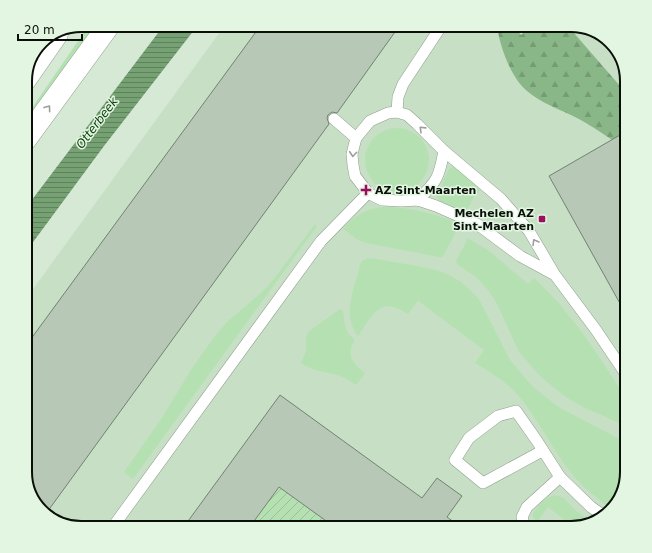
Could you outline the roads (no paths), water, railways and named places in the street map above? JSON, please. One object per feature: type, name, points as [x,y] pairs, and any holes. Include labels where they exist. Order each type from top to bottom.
[{"type":"highway","points":[[32,130],[104,32]]},
{"type":"highway","points":[[35,66],[52,42]]},
{"type":"lane","points":[[397,112],[398,97],[403,84],[437,32]]},
{"type":"lane","points":[[555,275],[520,256],[477,224],[436,206],[418,200],[382,200],[368,193],[356,176],[353,165],[352,154],[356,138],[370,121],[388,113],[397,112],[407,115],[444,151],[505,204],[529,231],[555,275],[596,330],[620,366]]},
{"type":"lane","points":[[334,119],[356,138]]},
{"type":"lane","points":[[418,200],[432,186],[440,172],[444,151]]},
{"type":"lane","points":[[117,521],[321,241],[368,193]]},
{"type":"lane","points":[[542,451],[483,483],[455,460],[469,438],[498,416],[516,411],[560,477],[591,507],[599,512]]},
{"type":"lane","points":[[523,521],[522,516],[528,507],[560,477]]},
{"type":"water","name":"Otterbeek","points":[[159,32],[193,32],[104,146],[32,244],[32,200]]},
{"type":"place","name":"AZ Sint-Maarten","points":[[366,190]]},
{"type":"place","name":"Mechelen AZ Sint-Maarten","points":[[542,219]]}]
